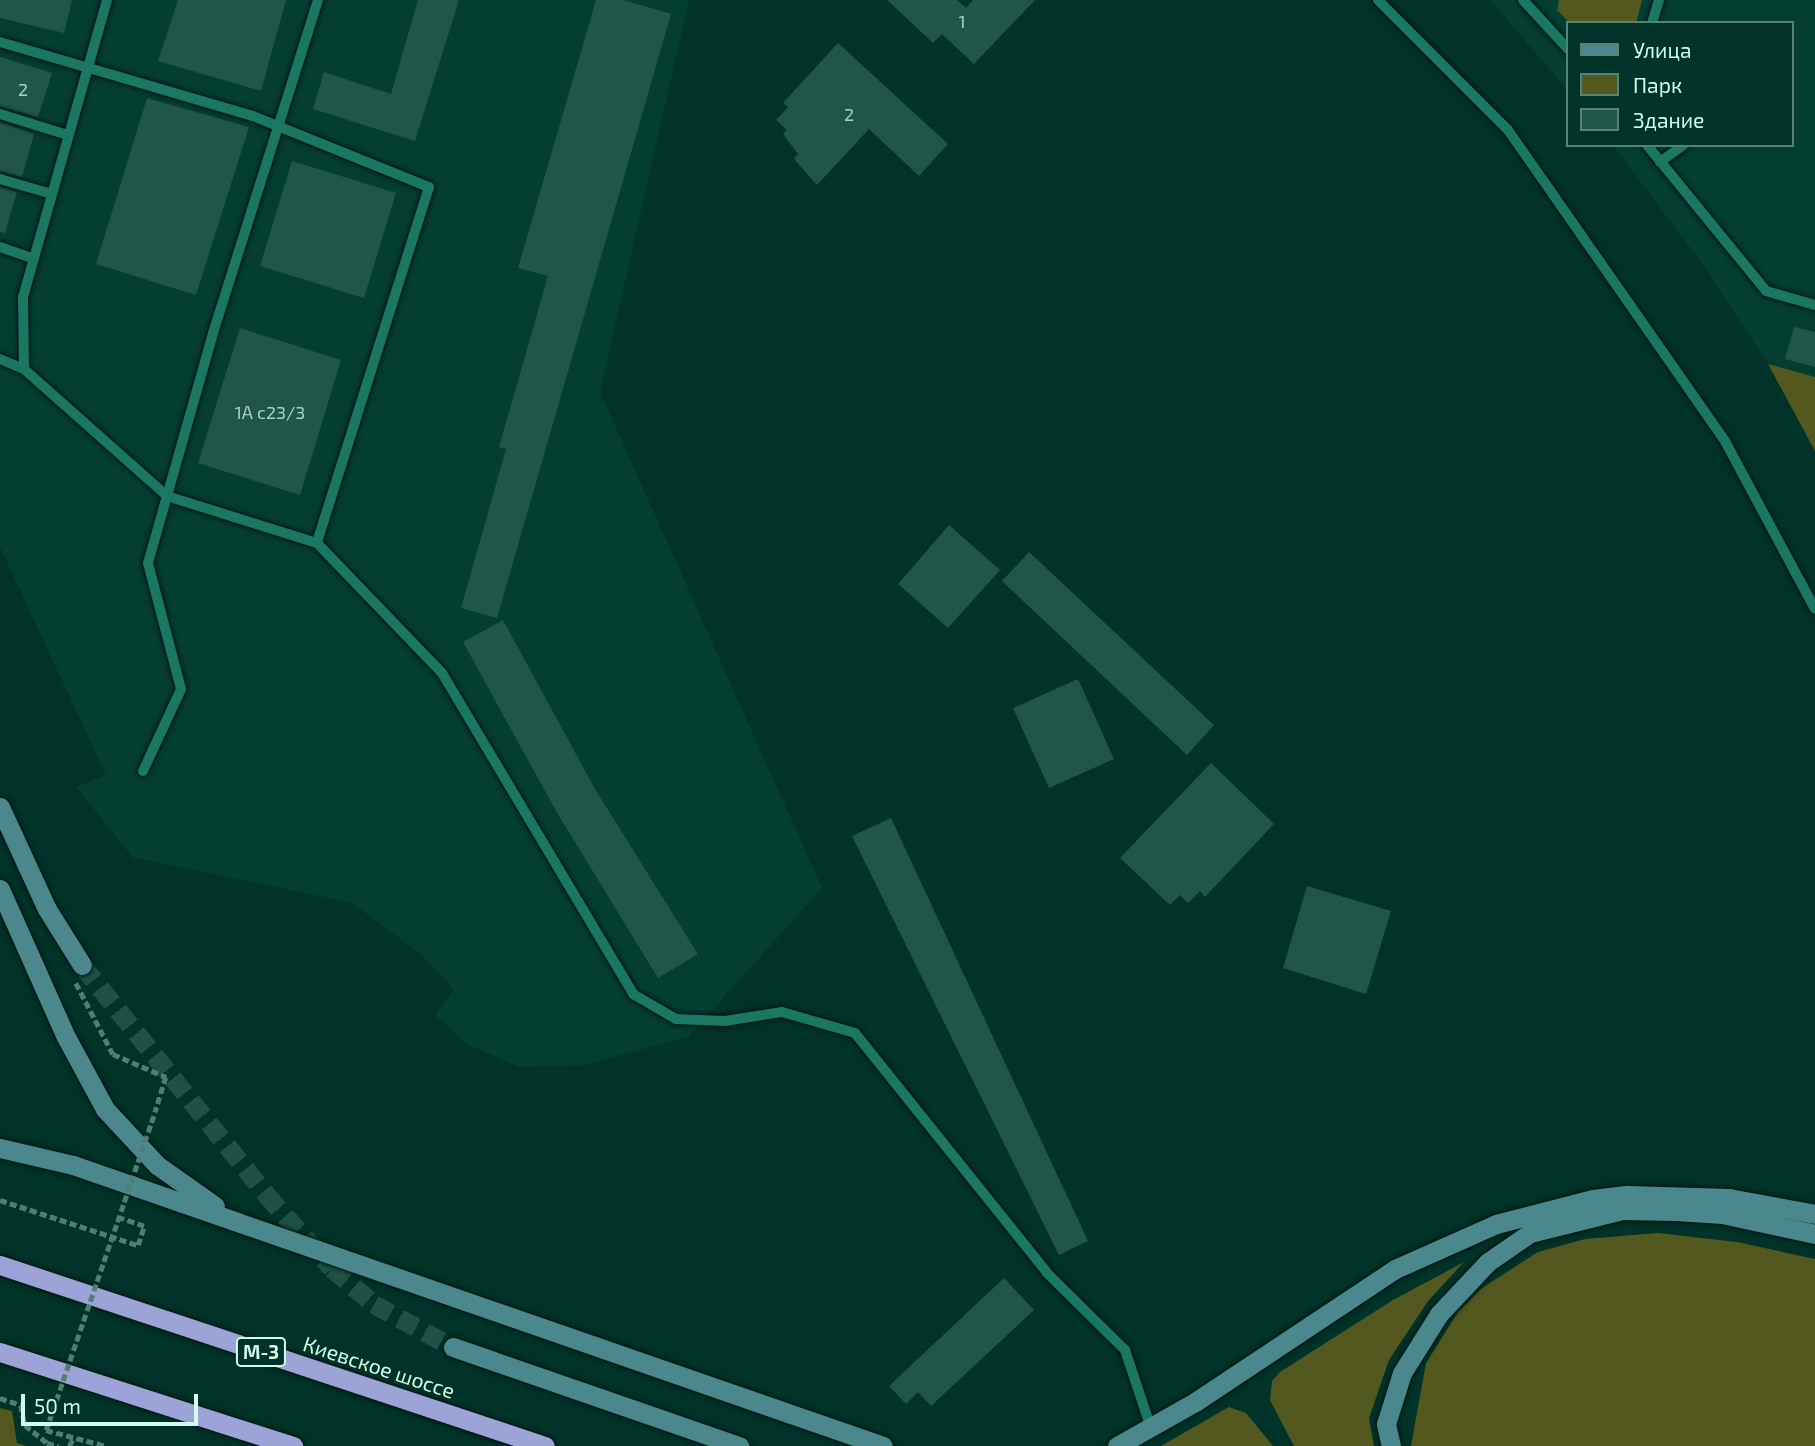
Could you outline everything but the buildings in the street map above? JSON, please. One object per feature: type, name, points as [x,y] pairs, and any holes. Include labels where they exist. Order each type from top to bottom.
[{"type":"highway","name":"Киевское шоссе","points":[[0,1265],[545,1446]]},
{"type":"highway","points":[[0,1352],[293,1446]]},
{"type":"main road","points":[[0,807],[78,972]]},
{"type":"main road","points":[[0,889],[65,1035],[105,1109],[157,1165],[246,1225]]},
{"type":"main road","points":[[0,1148],[73,1166],[883,1446]]},
{"type":"main road","points":[[1117,1446],[1151,1428],[1395,1269],[1496,1224],[1593,1199],[1675,1194],[1758,1201],[1815,1214]]},
{"type":"main road","points":[[1391,1446],[1387,1424],[1402,1373],[1439,1314],[1488,1262],[1530,1233],[1622,1210],[1722,1214],[1815,1234]]},
{"type":"main road","points":[[453,1347],[739,1446]]},
{"type":"lane","points":[[24,369],[23,297],[107,0]]},
{"type":"lane","points":[[143,771],[181,689],[148,564],[318,0]]},
{"type":"lane","points":[[1378,0],[1508,130],[1726,443],[1815,609]]},
{"type":"lane","points":[[1523,0],[1566,47]]},
{"type":"lane","points":[[1654,21],[1659,0]]},
{"type":"lane","points":[[0,42],[278,126],[429,187],[317,544]]},
{"type":"lane","points":[[0,114],[68,135]]},
{"type":"lane","points":[[1649,147],[1766,291],[1815,305]]},
{"type":"lane","points":[[1660,162],[1680,147]]},
{"type":"lane","points":[[0,179],[52,194]]},
{"type":"lane","points":[[0,247],[34,259]]},
{"type":"lane","points":[[0,359],[24,369],[167,496],[317,544],[442,673],[633,994],[676,1019],[725,1021],[782,1012],[855,1033],[1046,1273],[1125,1350],[1151,1428]]},
{"type":"path","points":[[78,972],[113,1054],[166,1077],[46,1430],[106,1446]]},
{"type":"path","points":[[0,1200],[138,1245],[144,1226],[119,1218]]},
{"type":"path","points":[[0,1398],[21,1405],[25,1425],[47,1443],[59,1446]]},
{"type":"path","points":[[69,1446],[74,1437]]},
{"type":"shaded area","points":[[0,0],[689,0],[600,392],[822,888],[688,1037],[584,1065],[519,1067],[467,1044],[435,1015],[454,990],[422,955],[352,903],[132,857],[76,787],[106,775],[0,547]]},
{"type":"shaded area","points":[[1490,0],[1815,0],[1815,377],[1768,364],[1704,266],[1615,147],[1794,147],[1794,21],[1566,21],[1566,89]]},
{"type":"green space","points":[[1559,0],[1642,0],[1637,21],[1568,21],[1557,10]]},
{"type":"green space","points":[[1768,364],[1815,377],[1815,451]]},
{"type":"green space","points":[[1658,1233],[1737,1242],[1815,1259],[1815,1446],[1411,1446],[1426,1363],[1458,1312],[1482,1288],[1538,1252],[1585,1239]]},
{"type":"green space","points":[[1464,1262],[1428,1301],[1389,1360],[1369,1418],[1374,1446],[1294,1446],[1270,1400],[1272,1381],[1280,1372],[1393,1300]]},
{"type":"green space","points":[[1229,1407],[1246,1413],[1273,1446],[1161,1446]]},
{"type":"green space","points":[[0,1408],[12,1411],[17,1443],[26,1446],[0,1446]]},
{"type":"tunnel","points":[[82,965],[266,1194],[332,1268],[374,1304],[453,1347]]}]
